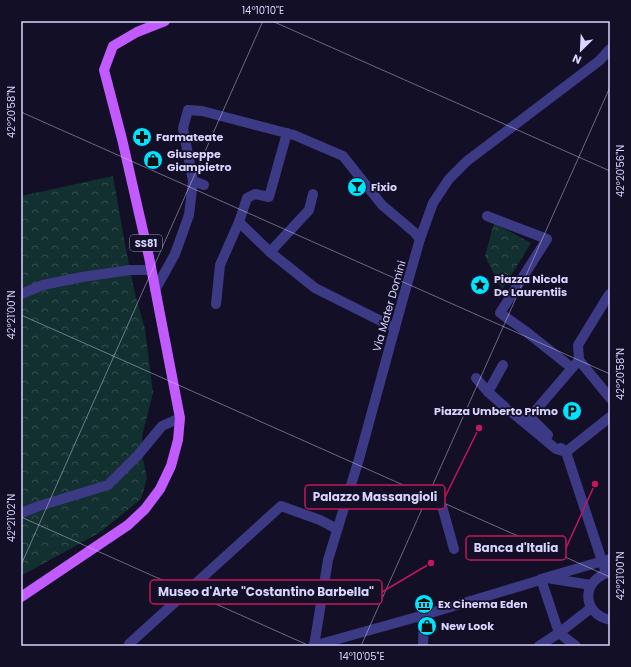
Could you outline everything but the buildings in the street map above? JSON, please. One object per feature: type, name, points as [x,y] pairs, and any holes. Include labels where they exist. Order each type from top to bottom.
[{"type":"main road","name":"SS81","points":[[21,597],[128,524],[145,509],[160,489],[171,466],[178,440],[180,418],[151,270],[122,139],[104,70],[113,46],[136,32],[165,21]]},
{"type":"street","name":"Via Mater Domini","points":[[313,646],[328,560],[359,459],[420,239],[433,203],[448,179],[468,161],[599,61],[610,49]]},
{"type":"street","points":[[155,290],[175,254],[189,215],[193,181],[183,128],[188,110],[202,111],[294,135],[343,156],[382,205],[414,232],[420,239]]},
{"type":"street","points":[[216,304],[220,266],[238,222],[244,197],[255,194],[269,197],[287,133]]},
{"type":"street","points":[[193,181],[204,185]]},
{"type":"street","points":[[270,252],[309,210],[313,194]]},
{"type":"street","points":[[487,216],[547,239],[500,314],[524,330],[572,368]]},
{"type":"street","points":[[238,222],[270,252],[316,288],[395,328]]},
{"type":"street","points":[[21,294],[50,284],[82,277],[130,270],[151,270]]},
{"type":"street","points":[[610,294],[578,345],[579,360],[610,398]]},
{"type":"street","points":[[526,418],[579,360]]},
{"type":"street","points":[[488,392],[503,365]]},
{"type":"street","points":[[476,378],[488,392],[508,409],[526,418],[566,452],[606,561],[608,573],[596,578],[591,585],[589,600],[592,608],[597,614],[610,620]]},
{"type":"street","points":[[566,452],[610,417]]},
{"type":"street","points":[[21,513],[108,485],[138,454],[162,426],[180,418]]},
{"type":"street","points":[[129,646],[129,644],[281,506],[320,520],[337,529]]},
{"type":"street","points":[[442,506],[454,549]]},
{"type":"street","points":[[313,646],[424,615],[468,598],[606,561]]},
{"type":"street","points":[[541,579],[547,578],[591,585]]},
{"type":"street","points":[[541,579],[559,633],[576,646]]},
{"type":"street","points":[[539,646],[592,608]]},
{"type":"street","points":[[423,646],[424,615]]},
{"type":"green space","points":[[113,176],[134,290],[145,329],[153,393],[142,436],[143,459],[147,478],[141,499],[99,533],[21,576],[21,196]]},
{"type":"green space","points":[[494,223],[531,243],[502,290],[485,256]]},
{"type":"place","name":"Farmateate","points":[[142,137]]},
{"type":"place","name":"Giuseppe Giampietro","points":[[153,160]]},
{"type":"place","name":"Fixio","points":[[357,187]]},
{"type":"place","name":"Piazza Nicola De Laurentiis","points":[[480,285]]},
{"type":"place","name":"Piazza Umberto Primo","points":[[572,411]]},
{"type":"place","name":"Palazzo Massangioli","points":[[479,428]]},
{"type":"place","name":"Banca d'Italia","points":[[595,484]]},
{"type":"place","name":"Museo d'Arte \"Costantino Barbella\"","points":[[431,563]]},
{"type":"place","name":"Ex Cinema Eden","points":[[424,604]]},
{"type":"place","name":"New Look","points":[[427,626]]}]
